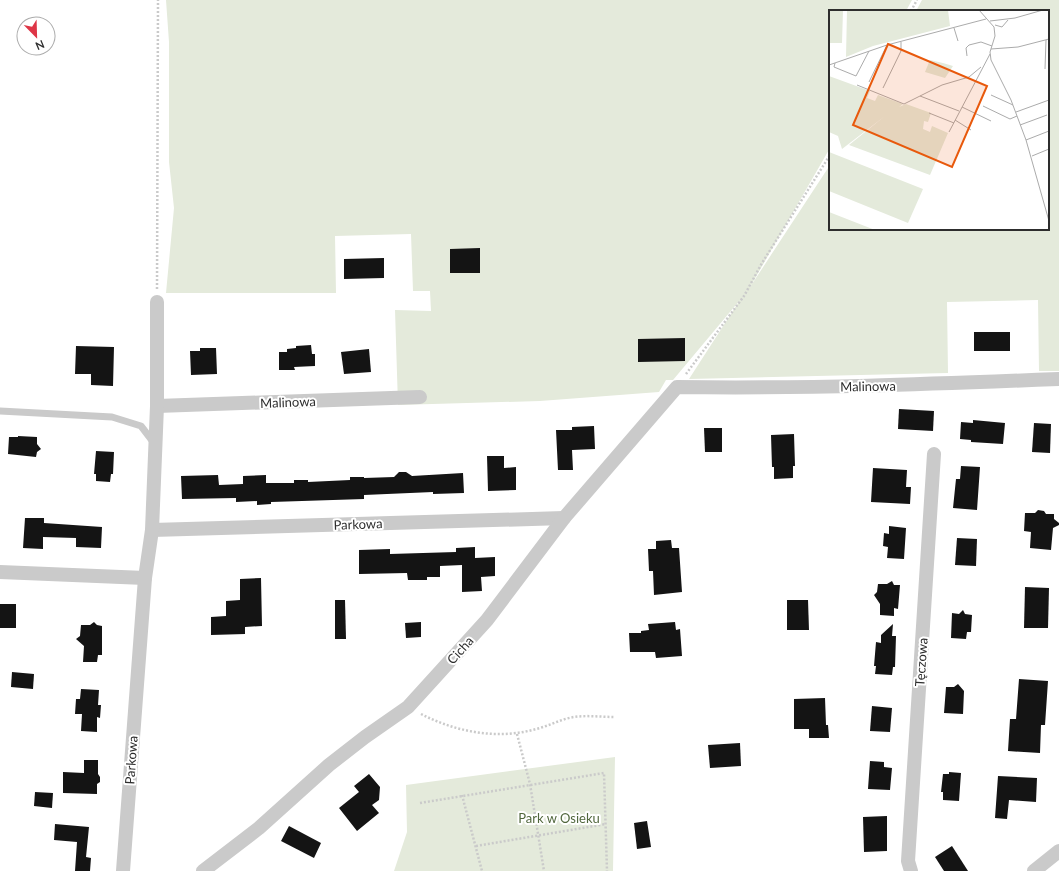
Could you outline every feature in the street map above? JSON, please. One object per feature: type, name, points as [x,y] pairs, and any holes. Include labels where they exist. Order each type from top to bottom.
[{"type":"street","name":"Parkowa","points":[[123,871],[145,578],[152,530],[157,406],[157,302]]},
{"type":"street","name":"Malinowa","points":[[677,387],[746,388],[876,386],[1059,379]]},
{"type":"street","name":"Cicha","points":[[203,871],[259,828],[329,764],[365,736],[388,722],[408,707],[487,620],[564,518],[677,387]]},
{"type":"street","name":"Malinowa","points":[[157,406],[420,397]]},
{"type":"street","name":"Tęczowa","points":[[911,871],[908,861],[934,454]]},
{"type":"street","name":"Parkowa","points":[[152,530],[564,518]]},
{"type":"street","points":[[0,572],[145,578]]},
{"type":"street","points":[[1034,871],[1059,852],[1059,848]]},
{"type":"lane","points":[[0,410],[112,417],[141,426],[155,444]]},
{"type":"path","points":[[157,302],[158,0]]},
{"type":"path","points":[[912,10],[917,0]]},
{"type":"path","points":[[677,387],[744,296],[762,263],[829,157]]},
{"type":"path","points":[[408,707],[427,717],[455,727],[492,735],[517,734],[538,729],[558,721],[574,717],[614,717]]},
{"type":"path","points":[[517,734],[530,784],[544,871]]},
{"type":"path","points":[[420,803],[604,773],[607,871]]},
{"type":"path","points":[[462,795],[482,871]]},
{"type":"path","points":[[476,846],[606,824]]},
{"type":"green space","points":[[166,0],[912,0],[907,10],[829,10],[829,150],[750,287],[829,167],[829,230],[1049,230],[1049,10],[917,10],[922,0],[1059,0],[1059,371],[1039,371],[1038,300],[947,302],[948,373],[689,379],[740,300],[673,380],[666,380],[659,392],[540,401],[398,405],[395,310],[431,311],[430,291],[413,291],[411,234],[335,236],[336,293],[166,293],[174,208],[169,162],[169,42]]},
{"type":"green space","name":"Park w Osieku","points":[[615,757],[613,871],[394,871],[407,832],[406,785]]},
{"type":"building","points":[[480,248],[480,273],[450,273],[450,249]]},
{"type":"building","points":[[384,258],[384,278],[344,279],[344,259]]},
{"type":"building","points":[[974,332],[1010,332],[1010,351],[974,351]]},
{"type":"building","points":[[685,338],[685,361],[638,362],[638,339]]},
{"type":"building","points":[[311,345],[312,354],[315,354],[315,366],[294,367],[295,370],[279,370],[279,352],[287,352],[287,349],[296,348],[296,346]]},
{"type":"building","points":[[76,346],[114,347],[113,386],[91,385],[91,374],[75,374]]},
{"type":"building","points":[[200,348],[216,348],[217,374],[191,375],[190,351],[200,351]]},
{"type":"building","points":[[369,349],[371,372],[344,374],[341,352]]},
{"type":"building","points":[[899,409],[934,411],[933,431],[898,429]]},
{"type":"building","points":[[973,420],[1005,423],[1003,444],[971,442],[971,440],[960,439],[961,422],[973,423]]},
{"type":"building","points":[[1034,423],[1051,424],[1050,453],[1032,452]]},
{"type":"building","points":[[594,426],[595,449],[572,450],[573,470],[558,470],[556,430],[572,430],[572,427]]},
{"type":"building","points":[[704,428],[722,428],[722,452],[705,452]]},
{"type":"building","points":[[794,434],[795,466],[793,466],[793,478],[774,479],[771,435]]},
{"type":"building","points":[[9,437],[37,437],[37,444],[41,449],[37,452],[36,457],[8,454]]},
{"type":"building","points":[[96,451],[114,452],[113,474],[111,474],[110,482],[96,481],[96,474],[94,474]]},
{"type":"building","points":[[487,456],[504,456],[504,468],[516,467],[516,490],[488,491]]},
{"type":"building","points":[[961,466],[980,467],[977,510],[953,508],[956,479],[960,479]]},
{"type":"building","points":[[873,468],[907,470],[906,487],[911,487],[910,504],[871,502]]},
{"type":"building","points":[[399,472],[406,472],[412,476],[463,473],[464,493],[433,494],[433,492],[364,495],[364,499],[271,502],[271,504],[257,505],[257,501],[236,502],[236,498],[182,499],[181,476],[218,475],[219,485],[243,484],[243,476],[266,475],[266,483],[294,483],[294,480],[308,480],[308,482],[350,480],[350,477],[394,477]]},
{"type":"building","points":[[1038,510],[1044,511],[1046,514],[1054,514],[1054,519],[1059,523],[1059,525],[1053,528],[1051,550],[1030,548],[1031,532],[1024,531],[1025,513],[1035,513]]},
{"type":"building","points":[[25,518],[44,518],[44,523],[102,527],[101,548],[76,547],[76,538],[43,537],[43,549],[23,548]]},
{"type":"building","points":[[889,526],[906,528],[904,559],[887,558],[888,547],[883,546],[884,533],[889,534]]},
{"type":"building","points":[[957,538],[977,539],[976,566],[955,565]]},
{"type":"building","points":[[671,540],[672,548],[679,548],[682,592],[654,595],[653,571],[649,571],[648,549],[656,549],[656,541]]},
{"type":"building","points":[[475,547],[475,558],[495,557],[495,576],[481,577],[482,591],[462,592],[462,565],[440,566],[440,577],[427,577],[427,580],[408,580],[407,573],[359,574],[359,550],[390,549],[390,554],[456,552],[456,548]]},
{"type":"building","points":[[261,578],[262,626],[245,627],[245,634],[211,635],[211,617],[226,616],[226,601],[240,600],[240,579]]},
{"type":"building","points":[[892,581],[894,585],[900,585],[898,609],[894,608],[894,616],[880,615],[880,604],[874,595],[877,592],[878,584],[887,584]]},
{"type":"building","points":[[1025,587],[1049,588],[1048,628],[1024,628]]},
{"type":"building","points":[[335,600],[345,600],[346,639],[335,639]]},
{"type":"building","points":[[787,600],[808,600],[809,630],[787,630]]},
{"type":"building","points":[[0,604],[16,604],[16,628],[0,628]]},
{"type":"building","points":[[963,610],[965,614],[972,615],[971,632],[967,632],[966,639],[951,638],[952,613],[959,614]]},
{"type":"building","points":[[94,622],[97,625],[102,626],[102,655],[98,655],[97,662],[83,662],[84,646],[76,639],[80,636],[81,625],[90,625]]},
{"type":"building","points":[[421,622],[421,637],[406,638],[405,623]]},
{"type":"building","points":[[675,622],[676,630],[680,629],[682,656],[656,658],[655,652],[630,652],[629,633],[641,633],[641,631],[649,630],[648,624]]},
{"type":"building","points":[[893,624],[892,636],[896,636],[895,667],[893,667],[892,675],[875,674],[876,666],[874,666],[876,642],[881,643],[881,635]]},
{"type":"building","points":[[12,672],[34,674],[33,689],[11,687]]},
{"type":"building","points":[[1019,679],[1048,681],[1045,725],[1041,725],[1040,753],[1008,751],[1010,719],[1016,719]]},
{"type":"building","points":[[958,684],[964,691],[963,714],[944,713],[946,687],[954,687]]},
{"type":"building","points":[[81,689],[99,690],[98,705],[101,705],[100,718],[97,717],[97,732],[81,731],[82,714],[75,714],[76,699],[80,699]]},
{"type":"building","points":[[825,698],[826,725],[828,725],[829,738],[809,738],[809,729],[794,729],[794,699]]},
{"type":"building","points":[[872,706],[892,708],[890,732],[870,731]]},
{"type":"building","points":[[740,743],[741,766],[710,768],[708,745]]},
{"type":"building","points":[[84,760],[98,760],[98,774],[100,777],[100,782],[97,784],[97,794],[63,793],[63,772],[84,773]]},
{"type":"building","points":[[870,761],[884,762],[884,767],[892,768],[890,790],[868,789]]},
{"type":"building","points":[[949,772],[961,773],[959,801],[943,800],[943,792],[941,792],[943,774],[949,774]]},
{"type":"building","points":[[369,774],[380,787],[379,800],[372,805],[379,813],[357,831],[339,808],[359,792],[354,786]]},
{"type":"building","points":[[998,776],[1037,778],[1036,802],[1009,800],[1007,819],[995,818]]},
{"type":"building","points":[[35,792],[53,793],[52,808],[34,806]]},
{"type":"building","points":[[887,816],[887,851],[864,852],[863,817]]},
{"type":"building","points":[[647,821],[651,847],[637,849],[634,823]]},
{"type":"building","points":[[55,824],[89,827],[86,857],[91,858],[90,871],[75,871],[77,842],[54,840]]},
{"type":"building","points":[[289,826],[321,843],[314,858],[281,841]]},
{"type":"building","points":[[952,846],[968,871],[944,871],[935,857]]}]
